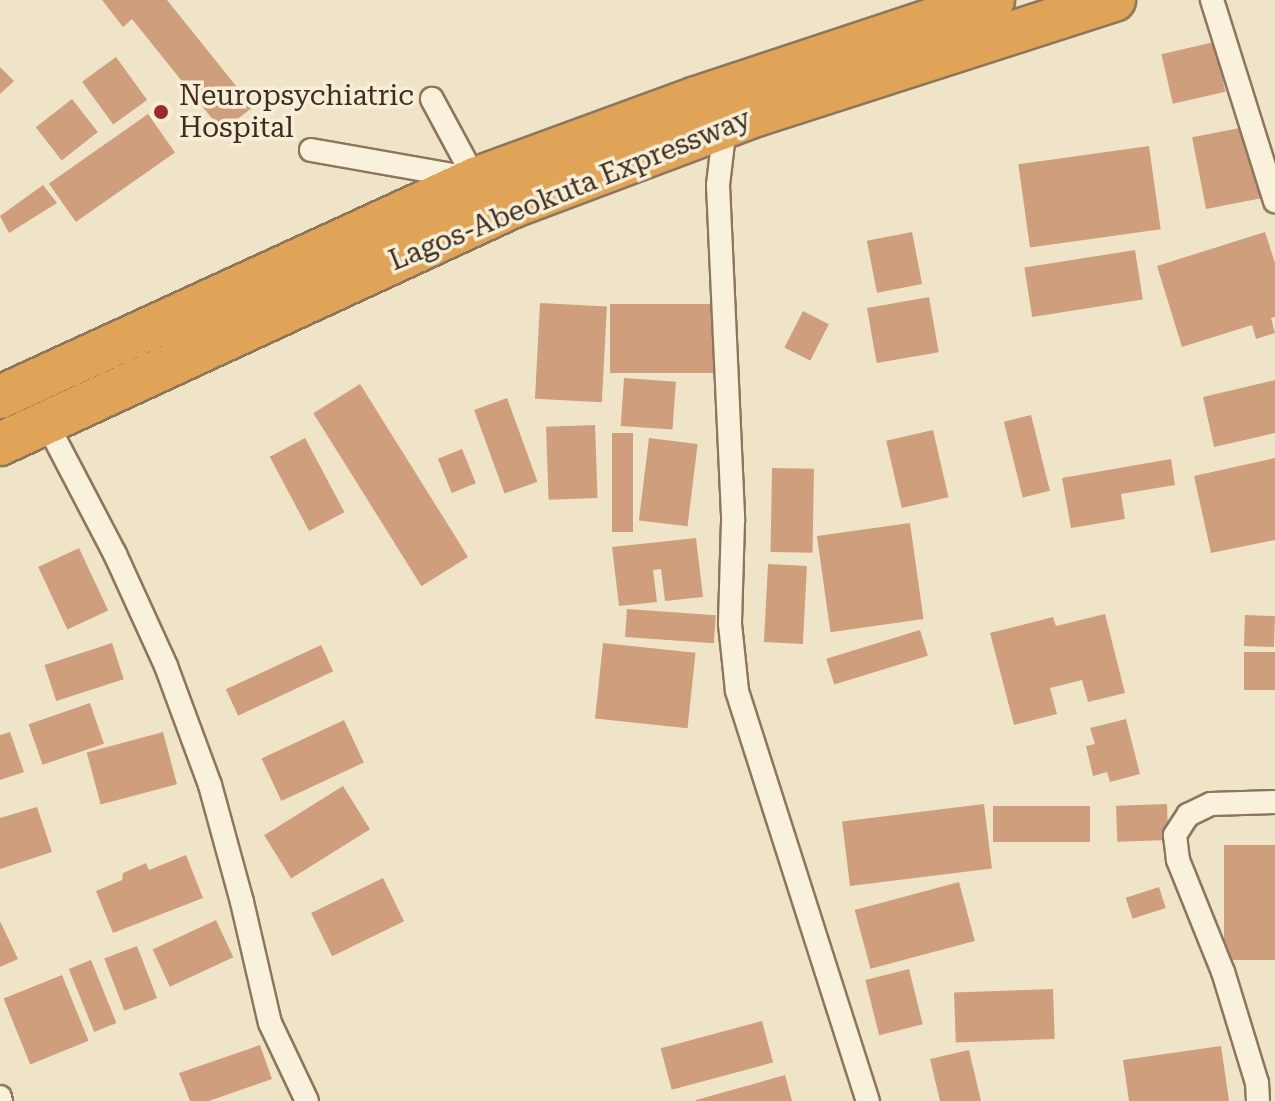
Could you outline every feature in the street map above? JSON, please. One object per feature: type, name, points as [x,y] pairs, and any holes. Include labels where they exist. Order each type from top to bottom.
[{"type":"highway","name":"Lagos-Abeokuta Expressway","points":[[0,397],[475,179],[696,98],[993,0]]},
{"type":"highway","name":"Lagos-Abeokuta Expressway","points":[[0,444],[514,206],[725,126],[1114,0]]},
{"type":"street","points":[[1212,0],[1275,201]]},
{"type":"street","points":[[432,99],[475,179]]},
{"type":"street","points":[[725,126],[718,185],[733,521],[730,624],[737,691],[868,1101]]},
{"type":"street","points":[[311,150],[475,179]]},
{"type":"street","points":[[46,422],[115,554],[166,666],[210,785],[242,902],[270,1023],[307,1101]]},
{"type":"street","points":[[1263,1088],[1223,972],[1178,860],[1175,835],[1188,815],[1211,804],[1275,802]]},
{"type":"building","points":[[102,0],[167,0],[253,107],[222,131],[132,19],[123,27]]},
{"type":"building","points":[[1214,42],[1225,92],[1173,104],[1161,54]]},
{"type":"building","points":[[116,57],[147,100],[113,125],[82,82]]},
{"type":"building","points":[[0,67],[14,81],[0,94]]},
{"type":"building","points":[[72,99],[98,132],[62,160],[36,127]]},
{"type":"building","points":[[148,114],[175,153],[76,222],[49,183]]},
{"type":"building","points":[[1250,126],[1264,198],[1206,209],[1192,137]]},
{"type":"building","points":[[1149,146],[1161,229],[1030,248],[1018,164]]},
{"type":"building","points":[[43,185],[57,203],[9,233],[0,216]]},
{"type":"building","points":[[912,232],[922,284],[877,293],[867,241]]},
{"type":"building","points":[[1265,232],[1275,263],[1275,317],[1271,318],[1275,333],[1256,339],[1252,325],[1182,347],[1157,266]]},
{"type":"building","points":[[1135,250],[1143,299],[1032,317],[1024,268]]},
{"type":"building","points":[[929,297],[939,352],[877,363],[867,308]]},
{"type":"building","points":[[540,303],[607,307],[602,402],[535,399]]},
{"type":"building","points":[[610,304],[716,304],[716,373],[610,373]]},
{"type":"building","points":[[803,311],[829,324],[810,361],[784,348]]},
{"type":"building","points":[[624,378],[676,382],[673,430],[621,426]]},
{"type":"building","points":[[1275,380],[1275,433],[1214,447],[1203,397]]},
{"type":"building","points":[[360,384],[468,557],[421,586],[313,413]]},
{"type":"building","points":[[507,398],[537,482],[505,494],[474,410]]},
{"type":"building","points":[[1031,415],[1050,491],[1023,497],[1004,422]]},
{"type":"building","points":[[595,425],[598,498],[549,500],[546,427]]},
{"type":"building","points":[[933,430],[949,497],[902,508],[886,441]]},
{"type":"building","points":[[612,433],[633,433],[633,532],[612,532]]},
{"type":"building","points":[[305,438],[344,512],[309,531],[270,457]]},
{"type":"building","points":[[649,438],[698,444],[688,526],[639,520]]},
{"type":"building","points":[[462,449],[476,483],[452,493],[438,459]]},
{"type":"building","points":[[1275,458],[1275,540],[1211,553],[1194,476]]},
{"type":"building","points":[[1171,459],[1175,485],[1121,494],[1125,519],[1071,528],[1062,478]]},
{"type":"building","points":[[772,468],[814,469],[813,553],[771,552]]},
{"type":"building","points":[[910,523],[923,619],[830,632],[817,536]]},
{"type":"building","points":[[696,538],[703,597],[665,601],[661,569],[653,570],[657,602],[619,606],[612,547]]},
{"type":"building","points":[[79,548],[108,611],[67,630],[38,567]]},
{"type":"building","points":[[768,564],[807,566],[803,644],[764,642]]},
{"type":"building","points":[[627,609],[716,615],[714,643],[625,637]]},
{"type":"building","points":[[1105,614],[1125,693],[1088,702],[1082,680],[1050,688],[1057,714],[1014,725],[990,633],[1053,617],[1056,626]]},
{"type":"building","points":[[1245,615],[1275,616],[1274,647],[1244,646]]},
{"type":"building","points":[[920,630],[928,656],[834,684],[826,659]]},
{"type":"building","points":[[112,643],[124,679],[56,701],[44,665]]},
{"type":"building","points":[[603,643],[695,653],[688,728],[595,719]]},
{"type":"building","points":[[321,645],[333,671],[238,716],[226,689]]},
{"type":"building","points":[[1244,652],[1275,652],[1275,690],[1244,690]]},
{"type":"building","points":[[90,703],[104,744],[43,765],[29,724]]},
{"type":"building","points":[[1126,719],[1140,774],[1110,782],[1107,772],[1093,776],[1086,746],[1095,744],[1090,728]]},
{"type":"building","points":[[344,720],[364,763],[281,801],[262,758]]},
{"type":"building","points":[[10,732],[24,772],[0,780],[0,735]]},
{"type":"building","points":[[163,732],[177,784],[101,805],[87,752]]},
{"type":"building","points":[[343,786],[370,829],[291,879],[264,835]]},
{"type":"building","points":[[984,804],[992,869],[850,886],[842,821]]},
{"type":"building","points":[[1167,804],[1168,840],[1117,842],[1116,806]]},
{"type":"building","points":[[993,806],[1090,806],[1090,842],[993,842]]},
{"type":"building","points":[[37,807],[52,852],[0,869],[0,818]]},
{"type":"building","points":[[1224,845],[1275,845],[1275,960],[1224,960]]},
{"type":"building","points":[[186,855],[203,898],[113,933],[96,891],[122,880],[123,873],[146,863],[149,870]]},
{"type":"building","points":[[383,878],[404,921],[332,956],[311,913]]},
{"type":"building","points":[[959,882],[975,941],[870,969],[855,910]]},
{"type":"building","points":[[1159,887],[1166,908],[1133,919],[1126,898]]},
{"type":"building","points":[[216,920],[233,957],[170,987],[153,950]]},
{"type":"building","points":[[0,921],[18,959],[0,967]]},
{"type":"building","points":[[137,946],[157,998],[124,1011],[104,959]]},
{"type":"building","points":[[91,960],[116,1023],[94,1032],[69,969]]},
{"type":"building","points":[[909,969],[923,1024],[879,1035],[865,980]]},
{"type":"building","points":[[62,975],[89,1041],[30,1064],[4,999]]},
{"type":"building","points":[[1053,989],[1055,1039],[956,1042],[954,992]]},
{"type":"building","points":[[762,1021],[773,1063],[672,1090],[661,1048]]},
{"type":"building","points":[[260,1045],[272,1079],[209,1101],[190,1101],[179,1073]]},
{"type":"building","points":[[1221,1046],[1229,1101],[1129,1101],[1123,1060]]},
{"type":"building","points":[[969,1050],[981,1101],[940,1101],[930,1059]]},
{"type":"building","points":[[785,1075],[792,1101],[696,1101],[696,1100]]},
{"type":"place","name":"Neuropsychiatric Hospital","points":[[161,112]]}]
